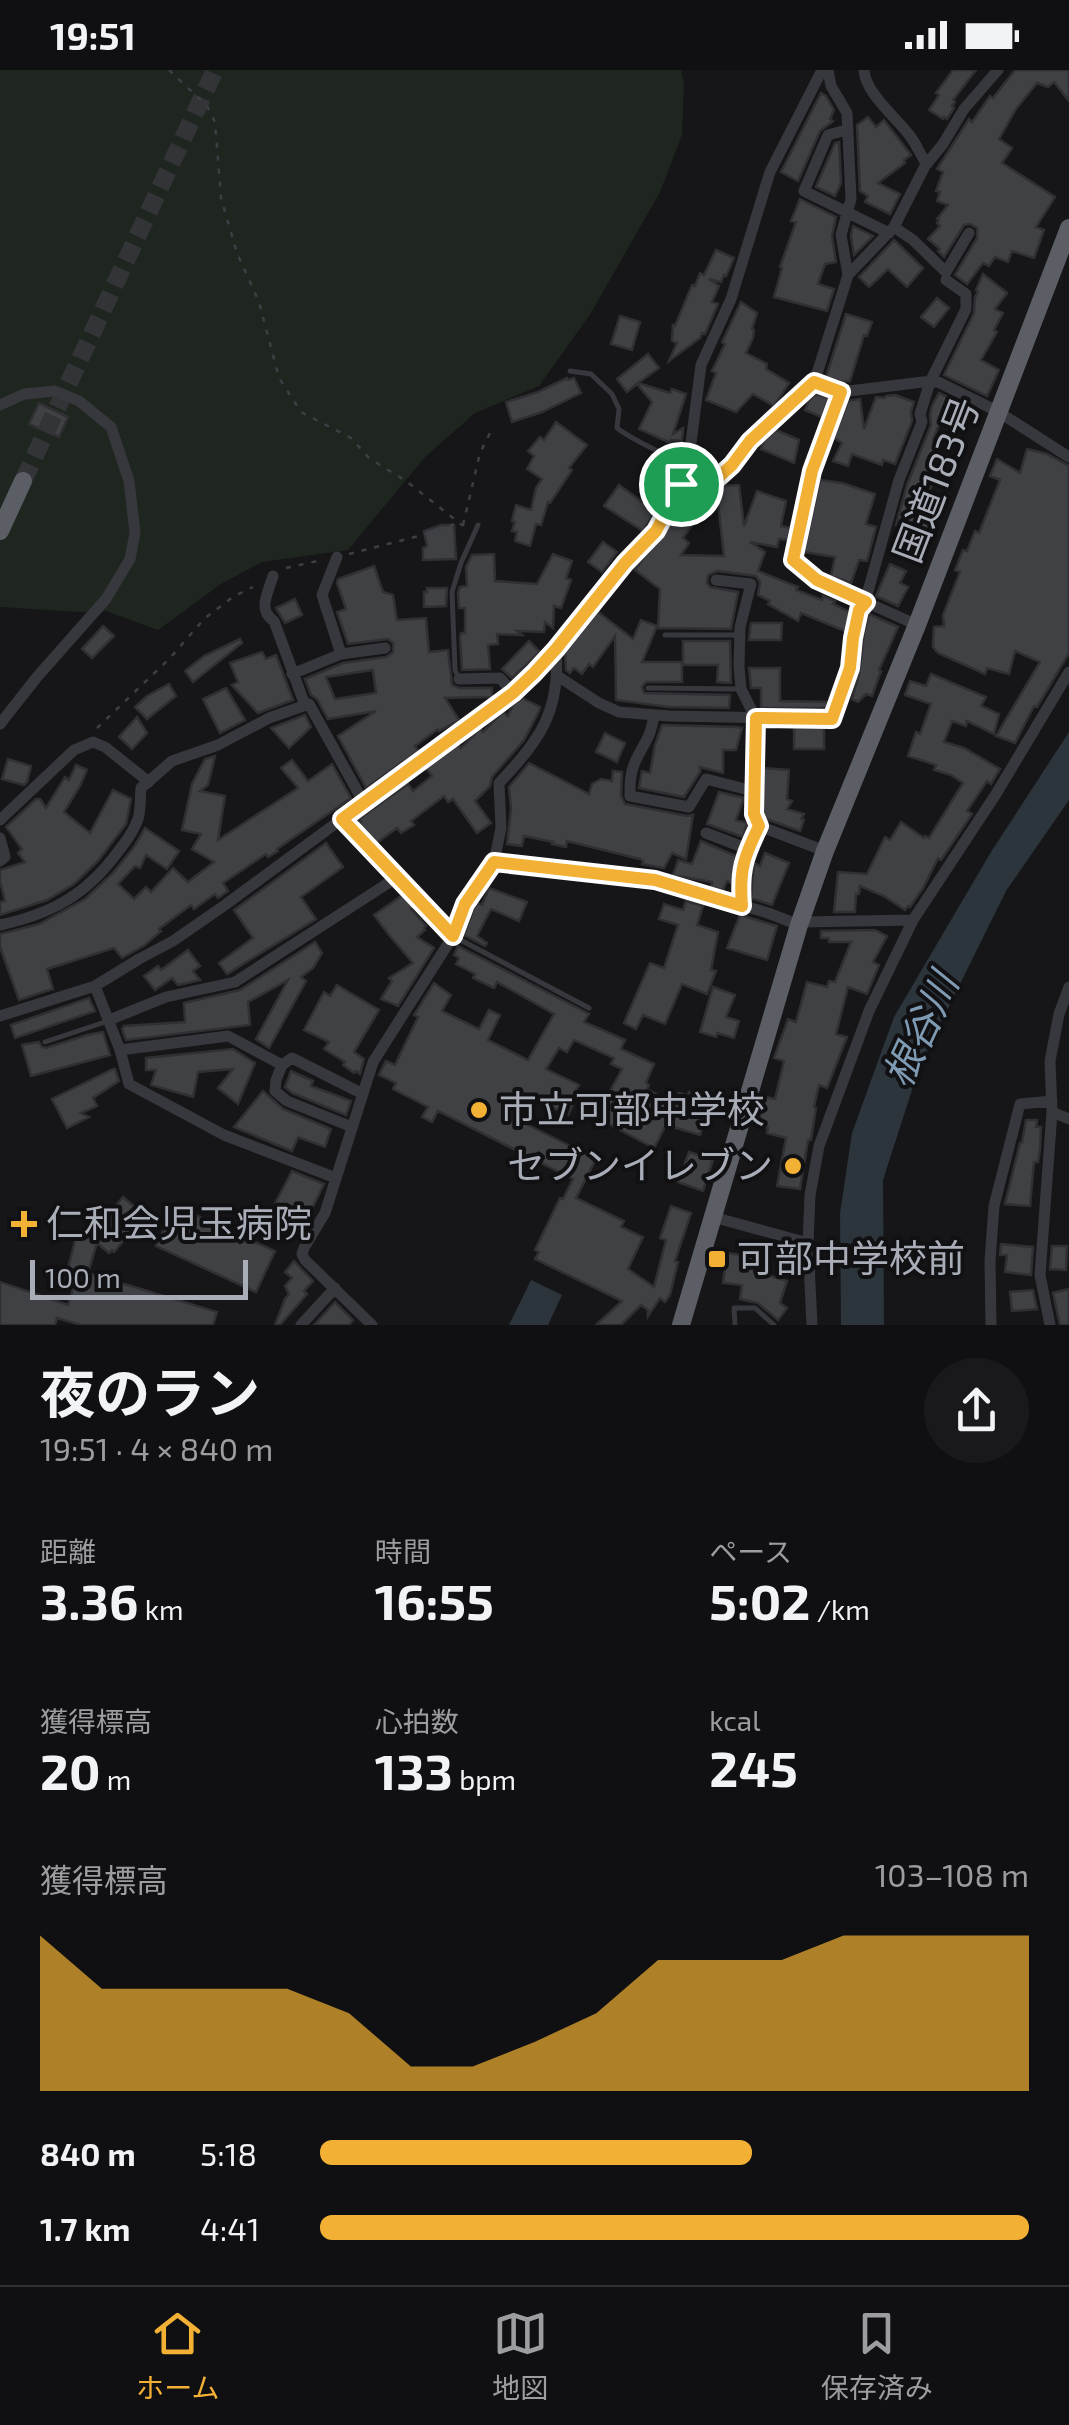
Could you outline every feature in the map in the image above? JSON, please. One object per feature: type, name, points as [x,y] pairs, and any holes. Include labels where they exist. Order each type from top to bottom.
[{"type":"highway","name":"国道183号","points":[[681,1325],[800,924],[1069,228]]},
{"type":"highway","points":[[0,531],[23,481]]},
{"type":"street","points":[[681,484],[712,483],[750,441],[814,382],[848,275],[842,235],[851,199],[847,113],[825,70]]},
{"type":"street","points":[[0,1016],[95,986],[173,942],[513,693],[556,649],[656,531],[681,484],[701,365],[731,299],[770,172],[825,70]]},
{"type":"street","points":[[864,70],[864,79],[888,113],[911,136],[927,164]]},
{"type":"street","points":[[848,275],[892,230],[927,164],[964,108],[998,70]]},
{"type":"street","points":[[846,130],[828,135],[804,192],[914,240],[946,272],[969,233]]},
{"type":"street","points":[[559,677],[619,712],[832,719],[847,682],[859,610],[866,602],[899,480],[922,422],[920,414],[930,382],[966,309],[966,294],[946,280]]},
{"type":"street","points":[[814,382],[841,392],[938,382],[998,411],[1069,457]]},
{"type":"street","points":[[0,406],[24,394],[55,391],[78,401],[111,427],[128,481],[135,533],[130,558],[106,599],[0,724]]},
{"type":"street","points":[[841,392],[812,471],[793,560],[817,580],[917,624]]},
{"type":"street","points":[[337,557],[322,595],[341,654]]},
{"type":"street","points":[[273,576],[264,610],[274,621],[305,705]]},
{"type":"street","points":[[716,580],[751,584],[740,635],[741,689],[756,718],[754,814],[759,826],[826,851]]},
{"type":"street","points":[[292,674],[341,654],[385,648]]},
{"type":"street","points":[[366,1323],[302,1254],[325,1213],[373,1062],[453,936],[465,904],[494,862],[502,828],[500,783],[540,736],[559,677],[556,649]]},
{"type":"street","points":[[812,1325],[810,1195],[819,1146],[869,1010],[913,920],[996,794],[1069,672]]},
{"type":"street","points":[[458,679],[500,678],[513,693]]},
{"type":"street","points":[[0,925],[56,907],[100,876],[138,818],[141,788],[172,761],[218,746],[268,718],[305,705],[309,704],[364,803]]},
{"type":"street","points":[[654,715],[651,734],[631,774],[630,796],[689,806],[706,779],[754,790]]},
{"type":"street","points":[[0,820],[74,750],[93,742],[149,782]]},
{"type":"street","points":[[742,906],[740,875],[759,826]]},
{"type":"street","points":[[706,833],[748,849]]},
{"type":"street","points":[[0,838],[5,856],[0,861]]},
{"type":"street","points":[[494,862],[655,880],[800,924],[913,920]]},
{"type":"street","points":[[109,1020],[166,997],[235,982],[396,878]]},
{"type":"street","points":[[95,986],[120,1050],[128,1084],[224,1135],[336,1178]]},
{"type":"street","points":[[1050,1325],[1040,1275],[1052,1106],[1050,1061],[1059,1014],[1069,988]]},
{"type":"street","points":[[120,1050],[228,1036],[282,1066]]},
{"type":"street","points":[[352,1127],[287,1101],[274,1090],[276,1080],[282,1066],[292,1058],[363,1094]]},
{"type":"street","points":[[991,1325],[994,1206],[1020,1104],[1052,1106],[1069,1119]]},
{"type":"street","points":[[714,1218],[808,1243]]},
{"type":"street","points":[[301,1325],[336,1288]]},
{"type":"lane","points":[[570,372],[591,374],[612,394],[619,409],[617,428],[632,440],[686,466]]},
{"type":"lane","points":[[458,679],[452,592],[478,525]]},
{"type":"lane","points":[[665,635],[740,635]]},
{"type":"lane","points":[[648,688],[741,689]]},
{"type":"lane","points":[[342,819],[453,936],[590,1008]]},
{"type":"lane","points":[[45,1042],[109,1020]]},
{"type":"lane","points":[[735,1325],[734,1308],[755,1308],[774,1325]]},
{"type":"path","points":[[169,70],[207,106],[215,122],[221,198],[237,252],[259,302],[278,378],[302,412],[351,438],[370,458],[462,526],[478,525]]},
{"type":"path","points":[[462,526],[480,453],[491,431]]},
{"type":"shaded area","points":[[0,70],[681,70],[682,135],[660,192],[591,313],[539,386],[475,413],[425,457],[348,550],[262,562],[221,584],[158,630],[106,611],[0,607]]},
{"type":"water","name":"根谷川","points":[[1069,732],[1069,800],[1006,891],[920,1065],[883,1180],[884,1325],[841,1325],[840,1213],[852,1133],[894,1017],[991,852]]},
{"type":"water","points":[[531,1280],[562,1295],[548,1325],[509,1325]]},
{"type":"building","points":[[953,70],[976,70],[953,100],[954,108],[947,119],[943,119],[929,110]]},
{"type":"building","points":[[1015,70],[1069,70],[1069,101],[1054,82],[1048,87],[1037,83],[999,139],[1012,148],[1002,163],[1055,197],[1036,227],[1044,230],[1034,258],[1012,251],[1008,262],[995,257],[989,266],[983,263],[967,284],[955,275],[977,238],[977,228],[964,225],[944,257],[928,239],[940,226],[937,219],[948,205],[937,201],[940,192],[936,191],[943,172],[937,169],[969,119],[972,122]]},
{"type":"building","points":[[821,93],[834,110],[830,119],[833,121],[820,131],[798,181],[781,172]]},
{"type":"building","points":[[868,117],[876,127],[884,120],[911,155],[878,183],[900,194],[890,214],[865,202],[868,196],[860,191],[857,125]]},
{"type":"building","points":[[839,142],[841,183],[835,196],[816,187],[835,143]]},
{"type":"building","points":[[800,199],[836,217],[832,236],[836,262],[825,264],[818,284],[834,289],[827,311],[774,297],[796,222],[791,221]]},
{"type":"building","points":[[853,226],[873,236],[854,255],[851,235]]},
{"type":"building","points":[[894,240],[923,268],[907,287],[888,269],[869,287],[859,277]]},
{"type":"building","points":[[716,250],[734,258],[721,282],[709,279],[719,286],[712,302],[718,304],[705,334],[669,361],[677,343],[672,341],[673,325],[692,285],[695,286],[700,273],[704,275]]},
{"type":"building","points":[[983,274],[1007,293],[995,309],[1003,313],[981,360],[999,370],[987,396],[944,375],[974,313],[976,290]]},
{"type":"building","points":[[937,298],[949,308],[934,327],[921,317]]},
{"type":"building","points":[[741,302],[757,313],[746,353],[789,383],[774,406],[753,394],[736,412],[706,400],[716,373],[712,371],[725,344],[722,342]]},
{"type":"building","points":[[846,314],[872,322],[850,381],[842,382],[826,377]]},
{"type":"building","points":[[620,316],[640,322],[632,350],[611,344]]},
{"type":"building","points":[[648,354],[659,368],[638,383],[686,394],[673,434],[683,428],[682,441],[670,443],[639,429],[652,402],[637,384],[627,392],[617,379]]},
{"type":"building","points":[[574,378],[581,393],[512,422],[506,402]]},
{"type":"building","points":[[939,393],[966,406],[956,426],[941,419],[933,440],[937,450],[929,472],[935,478],[922,507],[939,515],[926,550],[901,555],[910,531],[896,525]]},
{"type":"building","points":[[816,394],[829,398],[822,417],[805,410]]},
{"type":"building","points":[[895,395],[914,402],[912,421],[895,464],[883,460],[882,465],[852,454],[848,466],[833,461],[842,443],[834,438],[848,401],[860,399],[864,429],[876,397]]},
{"type":"building","points":[[39,403],[68,417],[59,437],[29,424]]},
{"type":"building","points":[[556,422],[587,445],[548,502],[530,546],[515,541],[517,532],[512,531],[512,521],[516,505],[531,510],[542,479],[527,469],[534,456],[528,451],[540,437],[544,440]]},
{"type":"building","points":[[776,430],[799,440],[794,463],[761,449]]},
{"type":"building","points":[[1027,449],[1069,466],[1069,653],[1015,743],[996,736],[1040,662],[1015,651],[1009,674],[987,668],[985,674],[938,653],[933,641],[934,627],[944,626],[943,615],[960,572],[955,570],[963,550],[967,551],[975,531],[979,533],[1000,480],[990,476],[997,459],[1020,473]]},
{"type":"building","points":[[820,480],[875,494],[866,524],[876,527],[867,561],[859,560],[851,583],[831,576],[835,557],[804,552]]},
{"type":"building","points":[[619,485],[655,511],[643,531],[604,506]]},
{"type":"building","points":[[739,485],[744,526],[757,491],[786,501],[781,526],[790,528],[788,540],[779,539],[777,547],[750,542],[765,552],[758,571],[798,587],[796,590],[835,601],[833,604],[850,612],[845,635],[845,631],[801,613],[798,621],[768,604],[770,601],[758,595],[760,582],[756,576],[717,571],[708,575],[710,587],[738,592],[731,629],[658,628],[660,589],[635,570],[663,536],[687,493],[712,492],[722,486]],"holes":[[[717,494],[724,556],[681,555],[689,543],[683,538]]]},
{"type":"building","points":[[454,525],[456,559],[423,560],[423,548],[427,546],[424,531]]},
{"type":"building","points":[[603,542],[617,552],[602,572],[588,562]]},
{"type":"building","points":[[494,554],[495,581],[537,584],[553,554],[572,561],[566,578],[571,580],[561,608],[554,606],[553,628],[545,622],[544,632],[497,634],[498,644],[488,645],[490,669],[462,670],[460,637],[465,633],[465,608],[459,608],[458,593],[460,587],[467,586],[466,567],[472,555]]},
{"type":"building","points":[[890,564],[906,571],[900,583],[908,587],[898,606],[876,596]]},
{"type":"building","points":[[374,566],[383,592],[393,595],[397,620],[426,618],[429,652],[448,650],[452,685],[492,688],[492,697],[445,698],[459,720],[438,729],[415,746],[418,751],[366,788],[338,736],[376,711],[328,719],[305,679],[343,663],[386,657],[393,652],[393,643],[388,639],[348,644],[337,612],[346,609],[338,579]],"holes":[[[373,670],[376,693],[335,699],[326,677]]]},
{"type":"building","points":[[427,588],[447,588],[446,606],[424,607]]},
{"type":"building","points":[[295,599],[302,615],[285,623],[276,608]]},
{"type":"building","points":[[598,612],[633,639],[641,620],[657,626],[642,662],[682,662],[682,682],[646,682],[642,687],[644,693],[730,695],[729,708],[669,707],[616,700],[615,636],[593,667],[589,664],[582,674],[574,668],[570,673],[566,670],[565,652]]},
{"type":"building","points":[[869,614],[898,627],[872,696],[866,694],[858,702],[852,699]]},
{"type":"building","points":[[751,623],[782,623],[781,640],[749,640]]},
{"type":"building","points":[[103,626],[114,636],[92,658],[82,649]]},
{"type":"building","points":[[240,639],[242,643],[193,682],[185,671],[204,656]]},
{"type":"building","points":[[529,641],[540,652],[512,678],[502,669]]},
{"type":"building","points":[[683,641],[730,641],[731,683],[717,682],[718,665],[683,665]]},
{"type":"building","points":[[262,652],[266,659],[276,655],[293,700],[258,713],[232,685],[238,682],[230,663]]},
{"type":"building","points":[[749,668],[780,668],[780,701],[829,702],[827,708],[761,708],[761,688],[751,688]]},
{"type":"building","points":[[931,674],[986,697],[981,706],[999,714],[994,734],[967,721],[966,726],[952,721],[944,742],[964,748],[1000,769],[967,811],[972,814],[941,860],[938,858],[910,907],[905,910],[860,886],[855,912],[834,912],[838,872],[867,874],[885,837],[890,840],[901,822],[929,838],[963,783],[934,770],[936,765],[908,756],[931,704],[905,695],[910,681],[926,686]]},
{"type":"building","points":[[169,684],[176,696],[147,719],[135,707]]},
{"type":"building","points":[[226,688],[245,720],[220,733],[203,699]]},
{"type":"building","points":[[522,698],[540,707],[539,711],[524,740],[475,801],[491,823],[477,833],[453,799],[448,802],[444,796],[411,821],[414,825],[401,833],[397,828],[375,844],[358,824],[359,819],[408,784],[413,791],[432,776],[426,768],[458,745],[461,748],[480,729],[483,732],[503,712],[508,716]]},
{"type":"building","points":[[305,715],[311,727],[289,748],[271,728]]},
{"type":"building","points":[[137,717],[147,733],[132,749],[119,737]]},
{"type":"building","points":[[662,725],[742,728],[736,750],[723,750],[723,773],[700,767],[684,797],[639,788],[642,771],[650,773]]},
{"type":"building","points":[[794,728],[824,728],[824,749],[794,749]]},
{"type":"building","points":[[605,733],[625,743],[617,762],[596,752]]},
{"type":"building","points":[[215,756],[208,785],[200,791],[225,796],[218,840],[298,788],[281,768],[292,760],[308,781],[332,764],[351,798],[278,851],[268,857],[266,854],[223,883],[228,891],[218,898],[215,894],[194,909],[191,905],[145,945],[122,958],[114,948],[47,969],[53,989],[19,1000],[0,947],[0,934],[39,924],[85,899],[112,874],[145,828],[179,851],[167,869],[146,855],[140,868],[135,866],[118,884],[134,899],[146,887],[151,892],[173,868],[188,882],[214,862],[192,849],[201,834],[182,830],[192,784],[205,759]]},
{"type":"building","points":[[8,759],[31,766],[24,785],[2,779]]},
{"type":"building","points":[[529,763],[589,794],[592,784],[601,779],[612,781],[613,771],[622,772],[621,796],[625,804],[693,815],[686,859],[672,853],[664,868],[567,841],[566,847],[524,836],[522,846],[507,844],[509,787]]},
{"type":"building","points":[[76,765],[87,770],[64,812],[90,833],[113,790],[131,799],[126,824],[98,861],[74,884],[47,900],[0,915],[0,902],[5,901],[0,870],[25,862],[18,853],[22,849],[6,827],[36,799],[46,808]]},
{"type":"building","points":[[763,768],[789,770],[787,799],[792,801],[787,809],[804,814],[800,831],[766,819]]},
{"type":"building","points":[[719,792],[744,798],[736,820],[747,823],[743,837],[707,824]]},
{"type":"building","points":[[701,841],[736,856],[732,883],[727,881],[723,890],[711,887],[712,882],[673,875],[678,860],[692,864]]},
{"type":"building","points":[[326,843],[343,867],[301,897],[316,919],[227,974],[219,963],[253,938],[234,910]]},
{"type":"building","points":[[765,853],[789,863],[772,905],[751,898],[754,863],[760,866]]},
{"type":"building","points":[[489,888],[527,902],[519,921],[491,909],[477,936],[487,943],[485,946],[464,935],[474,908],[477,903],[482,905]]},
{"type":"building","points":[[404,894],[426,926],[417,937],[434,948],[398,1006],[381,999],[392,981],[389,978],[413,963],[374,915]]},
{"type":"building","points":[[686,901],[703,906],[697,925],[718,932],[711,970],[716,971],[707,994],[682,984],[665,1024],[643,1015],[636,1029],[624,1023],[650,963],[664,968],[678,925],[659,919],[664,904],[683,910]]},
{"type":"building","points":[[740,915],[777,926],[767,960],[727,948]]},
{"type":"building","points":[[875,930],[887,936],[873,962],[879,965],[867,994],[848,987],[836,1034],[847,1037],[827,1088],[819,1085],[800,1189],[777,1186],[786,1138],[767,1133],[768,1128],[757,1125],[766,1097],[775,1099],[784,1061],[774,1058],[788,1019],[796,1022],[807,982],[827,987],[829,981],[835,982],[851,942],[829,942],[829,938],[821,938],[821,931]]},
{"type":"building","points":[[315,942],[322,953],[313,968],[301,977],[306,981],[269,1048],[256,1039],[288,980],[248,1002],[250,1025],[126,1040],[124,1026],[185,1022],[184,1003],[240,990]]},
{"type":"building","points":[[458,946],[589,1014],[584,1022],[625,1040],[621,1049],[654,1064],[647,1089],[676,1105],[679,1093],[711,1098],[700,1135],[666,1125],[654,1148],[596,1117],[622,1069],[611,1064],[614,1058],[574,1040],[567,1052],[559,1048],[546,1069],[579,1085],[568,1115],[523,1093],[512,1117],[596,1159],[576,1198],[624,1221],[621,1227],[643,1237],[628,1269],[654,1287],[666,1240],[660,1238],[671,1206],[691,1213],[675,1261],[678,1262],[670,1295],[665,1302],[660,1298],[648,1316],[648,1310],[641,1305],[621,1325],[596,1325],[622,1301],[535,1259],[539,1252],[535,1250],[573,1179],[438,1111],[432,1122],[422,1117],[428,1107],[393,1089],[396,1083],[379,1075],[386,1061],[395,1065],[418,1017],[414,1015],[434,983],[451,995],[442,1011],[479,1029],[489,1010],[500,1015],[488,1040],[528,1060],[554,1014],[497,982],[494,988],[473,978],[475,974],[456,964]]},
{"type":"building","points":[[188,950],[200,966],[193,971],[200,980],[178,985],[172,978],[155,990],[144,976],[158,966],[161,970]]},
{"type":"building","points":[[337,985],[379,1010],[354,1052],[364,1059],[360,1074],[324,1049],[329,1042],[304,1030],[324,992],[330,996]]},
{"type":"building","points":[[713,987],[735,995],[726,1017],[739,1021],[734,1038],[700,1032]]},
{"type":"building","points":[[89,998],[95,1011],[15,1038],[11,1025]]},
{"type":"building","points":[[103,1032],[110,1055],[31,1076],[22,1045],[39,1042],[46,1048]]},
{"type":"building","points":[[233,1049],[255,1063],[238,1104],[218,1088],[233,1069],[198,1072],[193,1097],[151,1085],[156,1070],[146,1070],[146,1058]]},
{"type":"building","points":[[113,1069],[119,1081],[93,1098],[97,1106],[81,1113],[89,1117],[67,1128],[52,1099]]},
{"type":"building","points":[[291,1071],[313,1081],[311,1086],[351,1101],[346,1115],[292,1093],[285,1087]]},
{"type":"building","points":[[263,1091],[283,1109],[331,1129],[325,1147],[298,1137],[292,1151],[234,1127]]},
{"type":"building","points":[[1026,1120],[1037,1120],[1036,1127],[1041,1127],[1030,1206],[1005,1204],[1022,1143]]},
{"type":"building","points":[[689,1152],[713,1160],[703,1191],[678,1182]]},
{"type":"building","points":[[292,1171],[324,1184],[301,1231],[269,1215]]},
{"type":"building","points":[[123,1197],[143,1214],[142,1219],[114,1252],[109,1253],[97,1243],[88,1273],[217,1312],[213,1325],[81,1325],[57,1318],[55,1325],[0,1325],[0,1282],[68,1305],[75,1282],[65,1280],[76,1237],[89,1237]]},
{"type":"building","points":[[175,1206],[275,1251],[256,1292],[156,1246]]},
{"type":"building","points":[[1001,1244],[1033,1247],[1031,1275],[1005,1272],[1007,1255],[1000,1255]]},
{"type":"building","points":[[1052,1246],[1067,1246],[1066,1270],[1050,1269]]},
{"type":"building","points":[[727,1253],[755,1257],[754,1271],[787,1281],[780,1303],[787,1308],[778,1320],[758,1303],[740,1299],[742,1285],[723,1283]]},
{"type":"building","points":[[294,1261],[313,1281],[304,1291],[307,1294],[280,1325],[275,1325],[289,1294],[285,1286],[292,1278],[285,1272]]},
{"type":"building","points":[[1069,1289],[1069,1325],[1060,1325],[1053,1293]]},
{"type":"building","points":[[1033,1290],[1037,1309],[1012,1311],[1010,1292]]},
{"type":"building","points":[[335,1302],[353,1320],[349,1325],[314,1325]]},
{"type":"tunnel","points":[[23,481],[215,70]]},
{"type":"place","name":"市立可部中学校","points":[[479,1110]]},
{"type":"place","name":"セブンイレブン","points":[[793,1166]]},
{"type":"place","name":"仁和会児玉病院","points":[[24,1224]]},
{"type":"place","name":"可部中学校前","points":[[717,1259]]},
{"type":"route","points":[[814,382],[841,392],[812,471],[793,560],[817,580],[866,602],[859,610],[847,682],[832,719],[756,718],[754,814],[759,826],[740,875],[742,906],[655,880],[494,862],[465,904],[453,936],[342,819],[513,693],[534,673],[656,531],[681,484],[712,483],[750,441],[814,382]]}]
